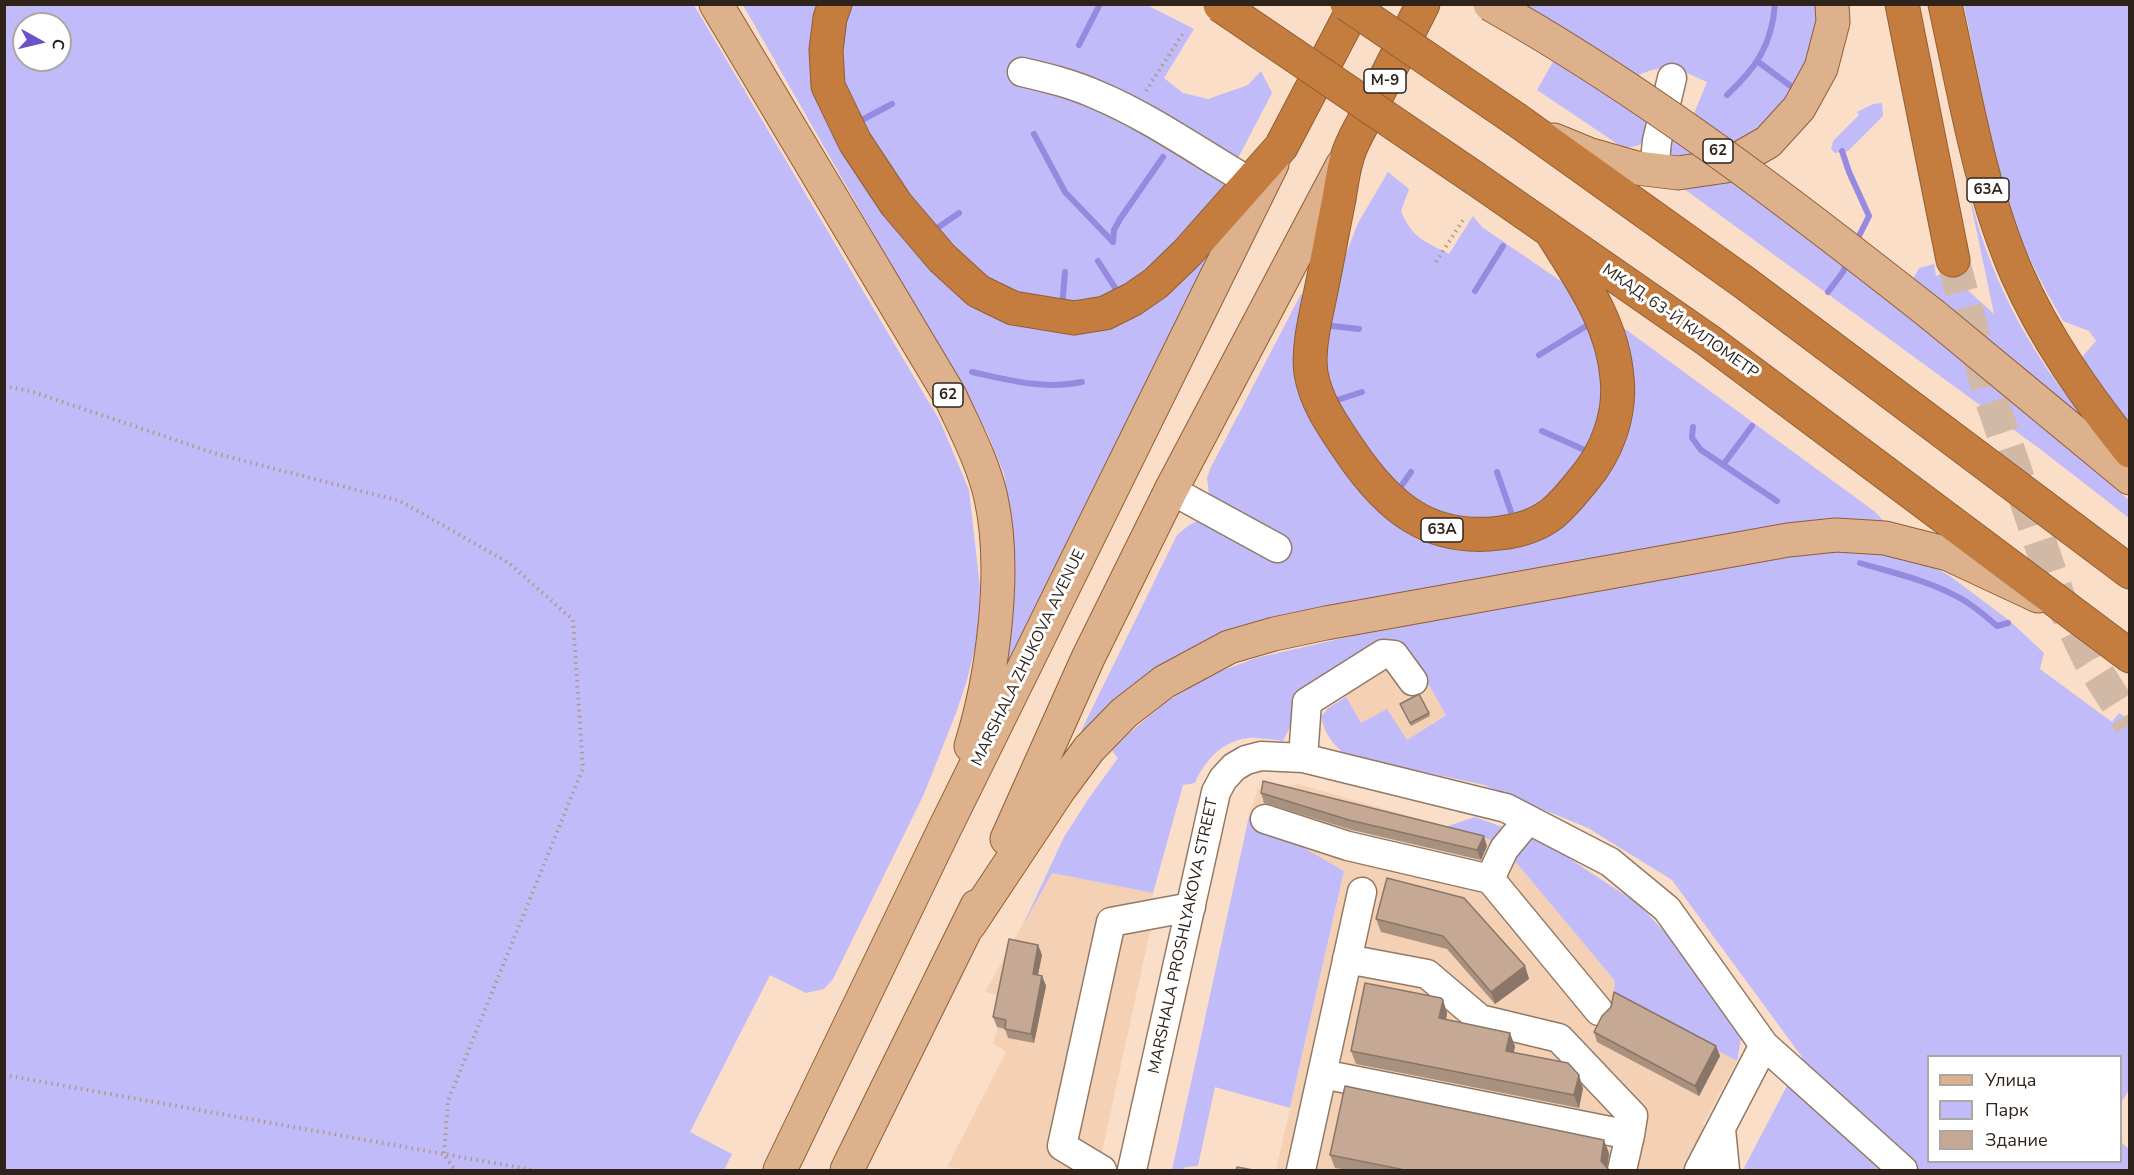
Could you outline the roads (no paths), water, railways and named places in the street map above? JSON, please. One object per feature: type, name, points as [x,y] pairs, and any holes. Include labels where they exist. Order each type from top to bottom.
[{"type":"highway","points":[[835,4],[830,18],[826,50],[828,86],[855,142],[896,204],[942,258],[978,291],[1013,308],[1074,318],[1105,313],[1156,283],[1187,253],[1281,147],[1356,4]]},
{"type":"highway","points":[[1347,4],[1528,127],[1745,283],[2130,572]]},
{"type":"highway","name":"М-9","points":[[1347,156],[1423,4]]},
{"type":"highway","points":[[1902,4],[1953,260]]},
{"type":"highway","name":"63A","points":[[1945,4],[1978,154],[2006,245],[2028,297],[2065,364],[2130,451]]},
{"type":"highway","name":"МКАД, 63-Й КИЛОМЕТР","points":[[1219,5],[1709,340],[2130,656]]},
{"type":"highway","name":"63A","points":[[1347,156],[1312,346],[1311,370],[1314,386],[1333,425],[1359,465],[1403,512],[1435,528],[1469,535],[1508,532],[1532,525],[1551,515],[1567,500],[1592,470],[1604,450],[1618,397],[1614,357],[1605,323],[1586,286],[1552,233]]},
{"type":"main road","name":"62","points":[[716,4],[950,396],[976,452],[991,498],[998,547],[996,621],[974,735],[943,832]]},
{"type":"main road","name":"62","points":[[1490,4],[1608,77],[1746,170],[1934,316],[2130,478]]},
{"type":"main road","points":[[1528,127],[1588,154],[1637,168],[1678,173],[1726,166],[1768,142],[1799,108],[1821,68],[1833,22],[1832,4]]},
{"type":"main road","name":"MARSHALA ZHUKOVA AVENUE","points":[[780,1170],[943,832],[1281,147]]},
{"type":"main road","points":[[847,1170],[969,925],[1088,658],[1171,490],[1347,156]]},
{"type":"main road","points":[[969,925],[1076,766],[1124,713],[1164,682],[1198,663],[1229,647],[1274,634],[1788,540],[1836,535],[1885,538],[1948,554],[2067,610]]},
{"type":"street","points":[[1023,72],[1071,85],[1099,96],[1132,112],[1250,182]]},
{"type":"street","points":[[1654,170],[1672,78]]},
{"type":"street","points":[[1171,490],[1277,548]]},
{"type":"street","points":[[1303,758],[1307,702],[1383,654],[1394,655],[1413,681]]},
{"type":"street","name":"MARSHALA PROSHLYAKOVA STREET","points":[[1132,1170],[1216,792],[1223,779],[1234,767],[1246,760],[1261,756],[1303,758],[1506,808],[1610,862],[1667,909],[1764,1045],[1903,1170]]},
{"type":"street","points":[[1265,819],[1348,846],[1490,879],[1599,1011]]},
{"type":"street","points":[[1490,879],[1504,849],[1528,820]]},
{"type":"street","points":[[1301,1170],[1362,892]]},
{"type":"street","points":[[1102,1170],[1062,1146],[1110,922],[1191,907]]},
{"type":"street","points":[[1347,959],[1427,974],[1480,1019],[1560,1038],[1633,1116],[1622,1170]]},
{"type":"street","points":[[1699,1170],[1764,1045]]},
{"type":"street","points":[[1322,1074],[1630,1135]]},
{"type":"street","points":[[1720,1129],[1725,1170]]},
{"type":"waterway","points":[[1079,45],[1100,4]]},
{"type":"waterway","points":[[1727,95],[1761,55],[1770,32],[1775,4]]},
{"type":"waterway","points":[[1757,61],[1796,90]]},
{"type":"waterway","points":[[858,122],[892,104]]},
{"type":"waterway","points":[[1034,134],[1065,192],[1113,242]]},
{"type":"waterway","points":[[1842,151],[1869,216],[1856,242]]},
{"type":"waterway","points":[[1113,242],[1114,230],[1120,219],[1163,157]]},
{"type":"waterway","points":[[933,231],[959,213]]},
{"type":"waterway","points":[[1475,291],[1503,246]]},
{"type":"waterway","points":[[1828,292],[1843,272],[1848,260]]},
{"type":"waterway","points":[[1098,261],[1119,294]]},
{"type":"waterway","points":[[1062,307],[1065,272]]},
{"type":"waterway","points":[[1324,325],[1359,329]]},
{"type":"waterway","points":[[1539,355],[1588,325]]},
{"type":"waterway","points":[[972,372],[1040,384],[1082,382]]},
{"type":"waterway","points":[[1331,402],[1362,392]]},
{"type":"waterway","points":[[1723,465],[1752,426]]},
{"type":"waterway","points":[[1693,427],[1692,438],[1701,450],[1777,501]]},
{"type":"waterway","points":[[1542,431],[1587,451]]},
{"type":"waterway","points":[[1397,492],[1411,472]]},
{"type":"waterway","points":[[1497,472],[1511,512]]},
{"type":"waterway","points":[[1860,563],[1906,576],[1957,596],[1997,626],[2008,623]]},
{"type":"tunnel","points":[[1953,260],[1989,393],[2058,595],[2090,661],[2130,724]]}]
